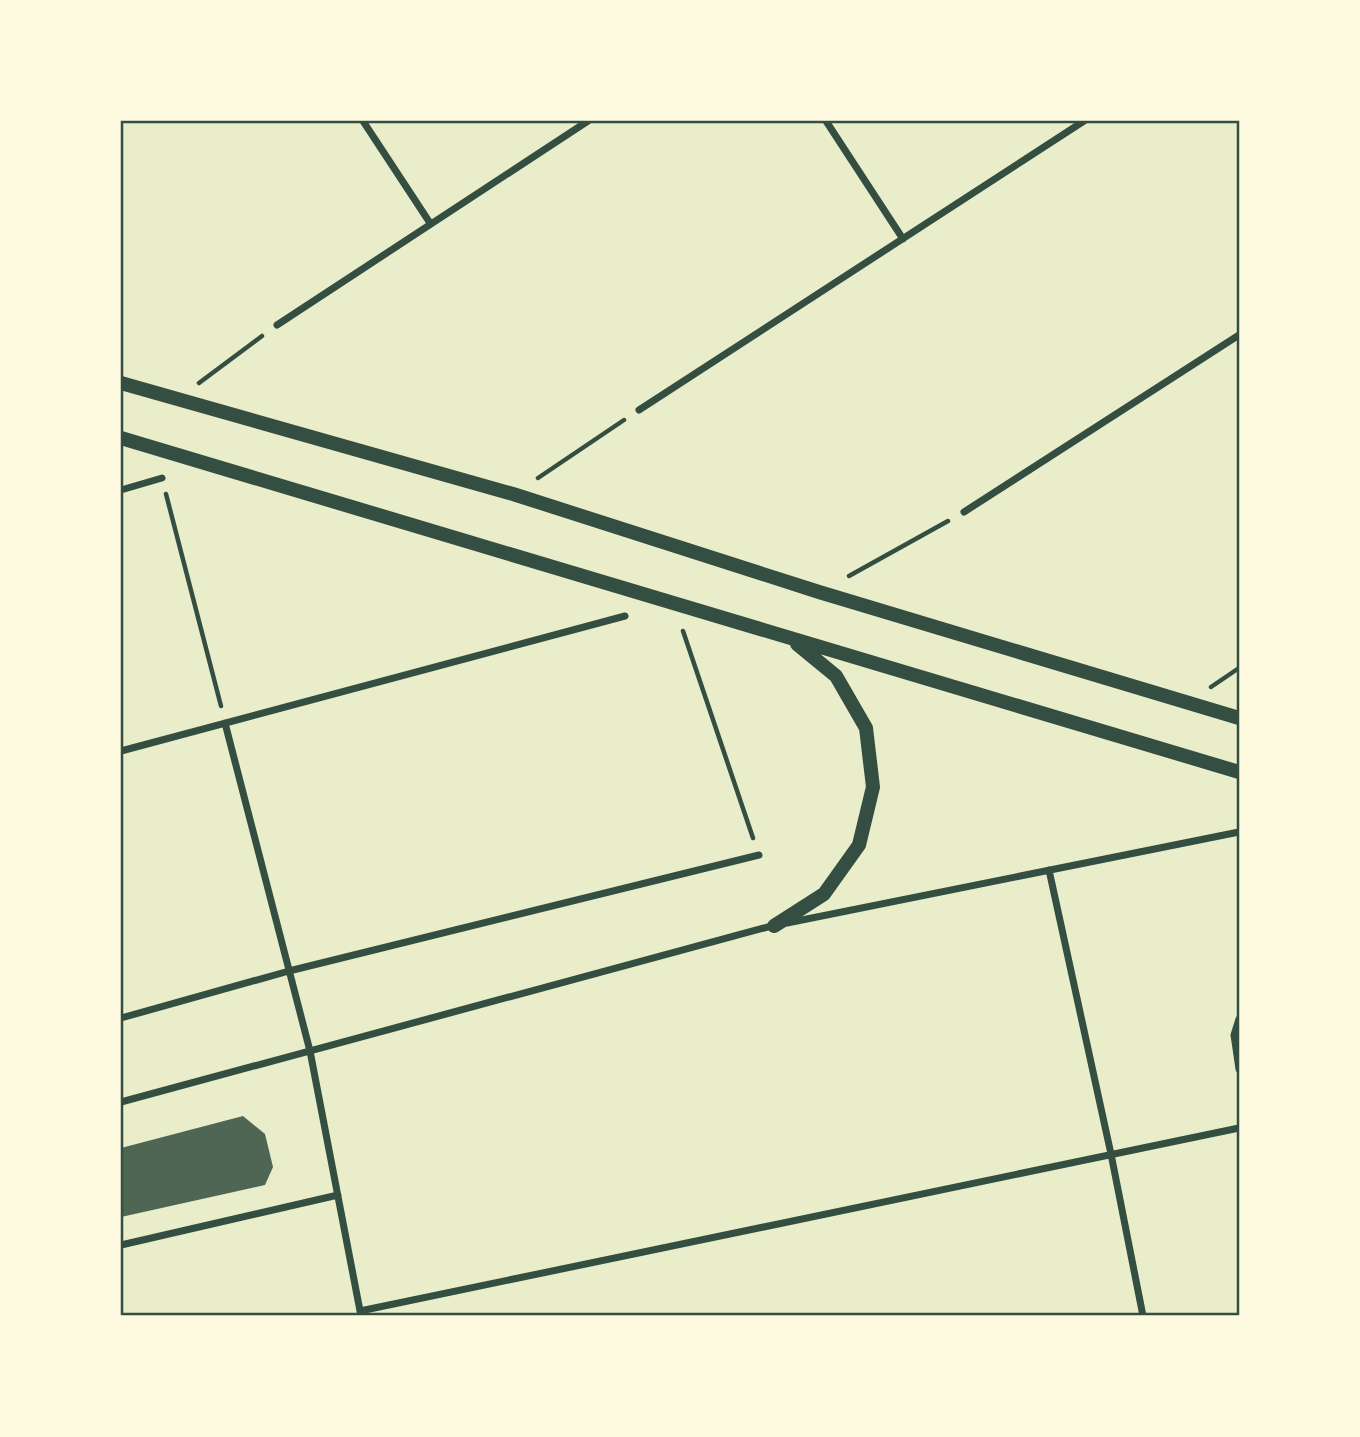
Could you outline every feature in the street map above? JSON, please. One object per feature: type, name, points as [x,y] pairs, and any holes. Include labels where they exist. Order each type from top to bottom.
[{"type":"main road","points":[[121,383],[513,495],[819,592],[1239,718]]},
{"type":"main road","points":[[121,438],[1239,772]]},
{"type":"main road","points":[[774,926],[824,894],[859,845],[873,787],[866,728],[836,676],[790,638]]},
{"type":"street","points":[[363,121],[430,223]]},
{"type":"street","points":[[277,325],[588,121]]},
{"type":"street","points":[[826,121],[903,239]]},
{"type":"street","points":[[639,410],[1084,121]]},
{"type":"street","points":[[964,512],[1239,335]]},
{"type":"street","points":[[121,490],[162,478]]},
{"type":"street","points":[[121,751],[625,616]]},
{"type":"street","points":[[225,723],[310,1051],[360,1314],[1239,1128]]},
{"type":"street","points":[[121,1102],[774,926],[1239,832]]},
{"type":"street","points":[[121,1018],[289,971],[759,855]]},
{"type":"street","points":[[1049,870],[1143,1316]]},
{"type":"street","points":[[1239,1019],[1234,1035],[1239,1069]]},
{"type":"street","points":[[121,1245],[338,1195]]},
{"type":"path","points":[[175,400],[277,325]]},
{"type":"path","points":[[513,495],[639,410]]},
{"type":"path","points":[[162,478],[225,723]]},
{"type":"path","points":[[819,592],[964,512]]},
{"type":"path","points":[[673,603],[759,855]]},
{"type":"building","points":[[243,1116],[265,1134],[273,1167],[265,1185],[121,1217],[121,1148]]}]
